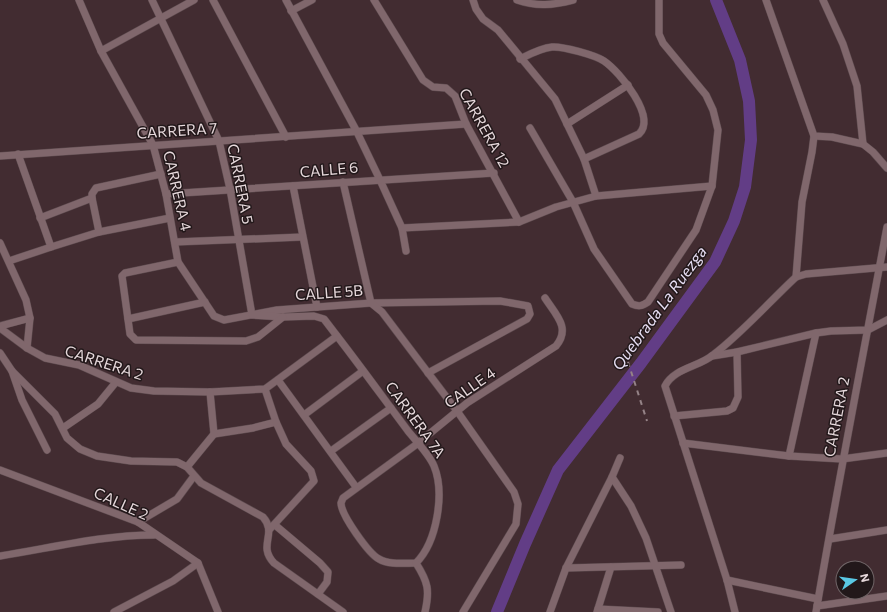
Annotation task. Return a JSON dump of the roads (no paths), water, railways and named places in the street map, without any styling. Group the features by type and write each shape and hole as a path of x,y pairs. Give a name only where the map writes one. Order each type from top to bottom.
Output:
{"street":[{"name":"CARRERA 4","path":"79,0 102,51 153,145 166,194 178,262 205,302"},
{"name":"CARRERA 5","path":"152,0 219,141 230,189 237,239 252,315"},
{"path":"102,51 194,0"},
{"path":"212,0 286,137"},
{"path":"286,0 356,130 380,180 402,228 406,251"},
{"path":"291,11 312,0"},
{"name":"CARRERA 12","path":"374,0 423,80 433,87 446,88 455,96 466,124 494,173 519,222"},
{"path":"473,0 476,9 483,19 498,30 520,59 555,99 584,159 596,196"},
{"path":"519,0 539,5 551,5 573,0"},
{"path":"530,128 573,202 594,249 632,304 643,306 648,302 696,230 712,186 718,130 713,110 706,94 659,34 659,0"},
{"path":"766,0 814,136 802,202 796,277"},
{"path":"823,0 843,44 857,86 863,144"},
{"path":"520,59 544,48 553,46 583,53 604,61 628,85 643,112 645,122 644,129 639,134 584,159"},
{"path":"567,124 628,85"},
{"name":"CARRERA 7","path":"0,156 286,137 356,130 466,124"},
{"path":"814,136 832,137 863,144 873,152 887,168"},
{"path":"18,154 51,247"},
{"name":"CALLE 6","path":"166,194 494,173"},
{"path":"99,232 92,198 92,194 96,188 161,174"},
{"path":"343,182 371,303 382,312 457,411 514,492 518,504 516,524 463,612"},
{"path":"293,186 317,307"},
{"path":"402,228 519,222 573,202 596,196 712,186"},
{"path":"40,218 92,198"},
{"path":"9,261 99,232 170,218"},
{"name":"CARRERA 2","path":"817,606 830,539 842,459 868,330 883,267 887,227"},
{"path":"175,242 302,237"},
{"path":"0,242 26,300 30,318 27,348"},
{"path":"178,262 125,273 122,276 130,334 132,338 141,341 238,341 255,339 283,317"},
{"path":"735,612 727,580 665,386 668,380 674,375 712,356 796,277 806,274 883,267"},
{"name":"CALLE 4","path":"356,487 417,444 457,411 556,346 562,338 563,331 560,322 544,298"},
{"name":"CALLE 5B","path":"205,302 214,316 220,319 277,310 371,303 500,301 528,306 530,314 527,319 428,373"},
{"path":"128,319 205,302"},
{"name":"CARRERA 7A","path":"252,315 319,317 324,319 433,465 439,490 438,509 428,546 416,563"},
{"path":"0,327 30,318"},
{"path":"712,356 737,352 816,333 868,330 887,320"},
{"name":"CARRERA 2","path":"0,327 27,348 46,358 79,365 131,388 154,391 210,392 265,389"},
{"path":"789,456 816,333"},
{"path":"337,336 265,389 276,422 286,444 311,471 314,481 272,528 266,550 268,556 343,612"},
{"path":"674,416 727,411 733,408 738,398 737,352"},
{"path":"0,353 12,371 55,414 67,438 72,444 97,456 131,461 177,462 187,467 201,483 262,517 272,528 320,563 328,572 327,582 318,594"},
{"path":"12,371 22,400 47,450"},
{"path":"304,415 363,371"},
{"path":"278,380 356,487 344,498 341,503 343,510 357,534 371,553 379,560 390,563 416,563 428,585 428,599 425,612"},
{"path":"63,428 98,404 116,382"},
{"path":"210,392 214,434"},
{"path":"331,451 391,408"},
{"path":"187,467 214,434 253,428 276,422"},
{"path":"683,443 789,456 842,459 887,453"},
{"path":"550,612 566,568 620,458"},
{"name":"CALLE 2","path":"0,470 138,522 154,535 198,563"},
{"path":"138,522 177,499 194,476"},
{"path":"612,477 631,506 656,565 671,612"},
{"path":"830,539 887,530"},
{"path":"0,556 103,538 154,535"},
{"path":"114,612 173,581 198,563 218,612"},
{"path":"566,568 681,565"},
{"path":"611,567 598,611 658,612"},
{"path":"727,580 817,606 887,596"}],"waterway":[{"name":"Quebrada La Ruezga","path":"497,612 558,470 641,363 715,262 734,221 745,187 751,140 749,101 740,60 716,0"}],"railway":[{"path":"628,362 647,421"}]}
